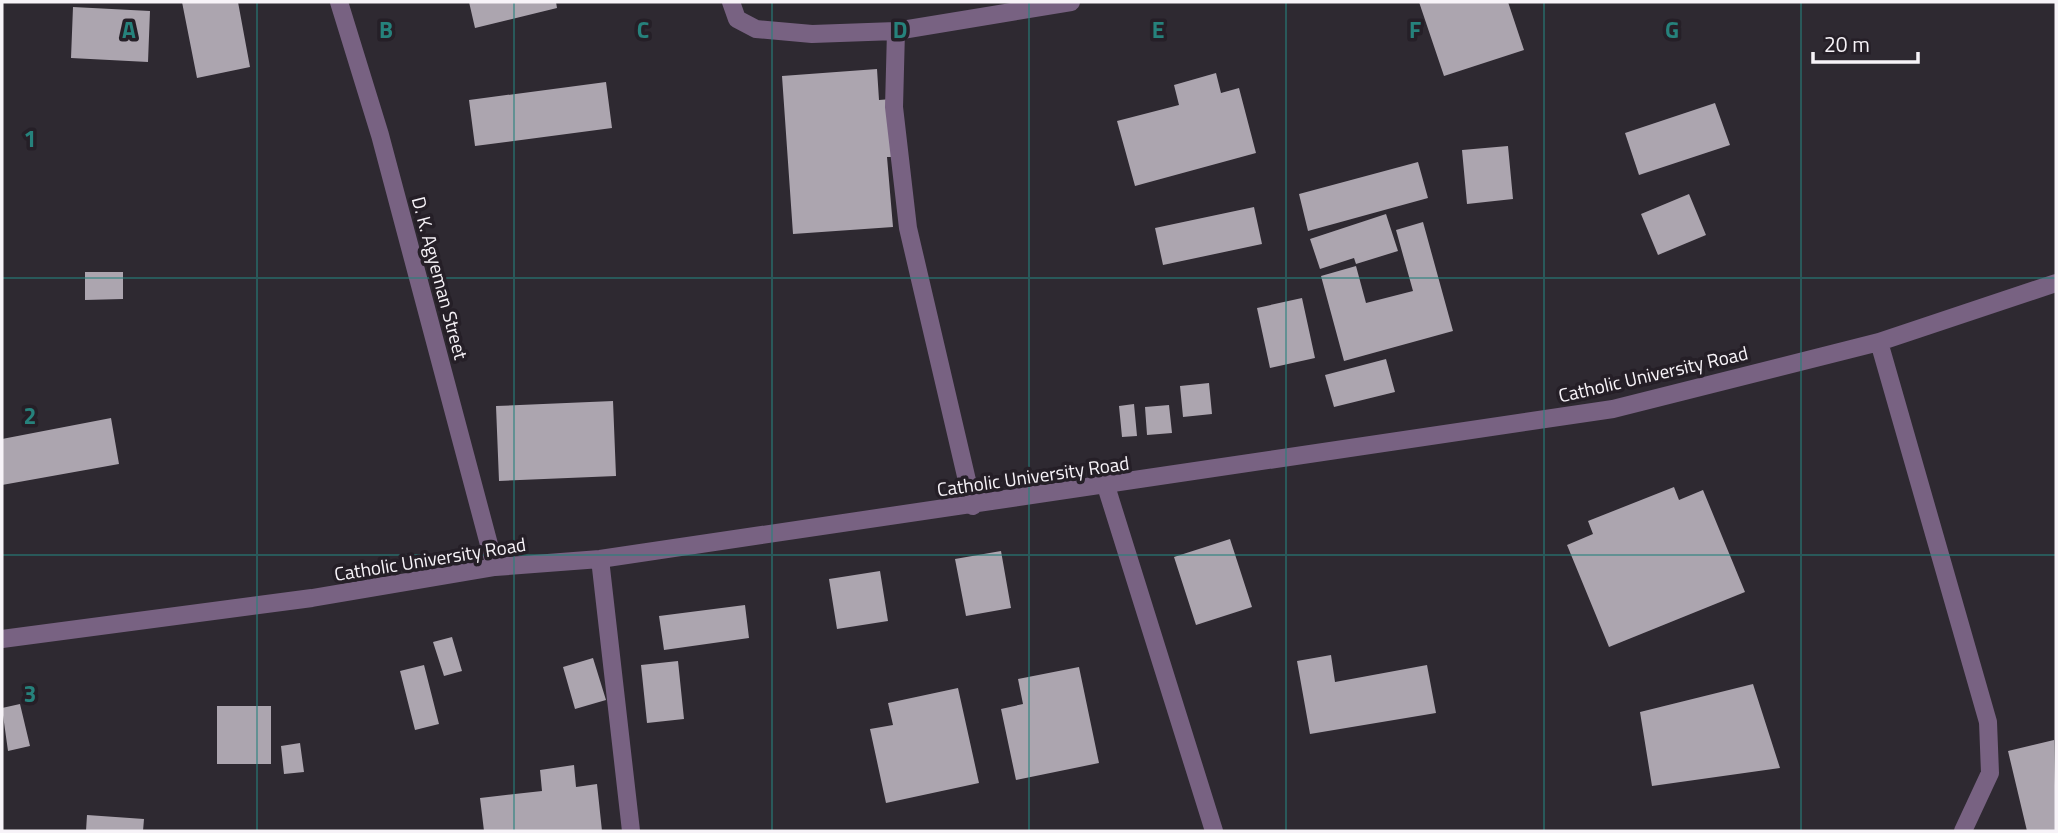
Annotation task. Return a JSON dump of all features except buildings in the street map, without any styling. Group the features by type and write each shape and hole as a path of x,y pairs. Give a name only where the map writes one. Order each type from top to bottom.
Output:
{"street":[{"name":"D. K. Agyeman Street","path":"339,2 380,135 495,567"},
{"path":"731,2 737,19 756,29 813,34 896,31 1071,2"},
{"path":"896,31 894,107 908,228 973,506"},
{"name":"Catholic University Road","path":"2,639 312,598 495,567 600,559 973,506 1614,408 1879,342 2056,283"},
{"path":"1879,342 1988,722 1990,773 1963,831"},
{"path":"1106,486 1214,831"},
{"path":"600,559 631,831"}]}
